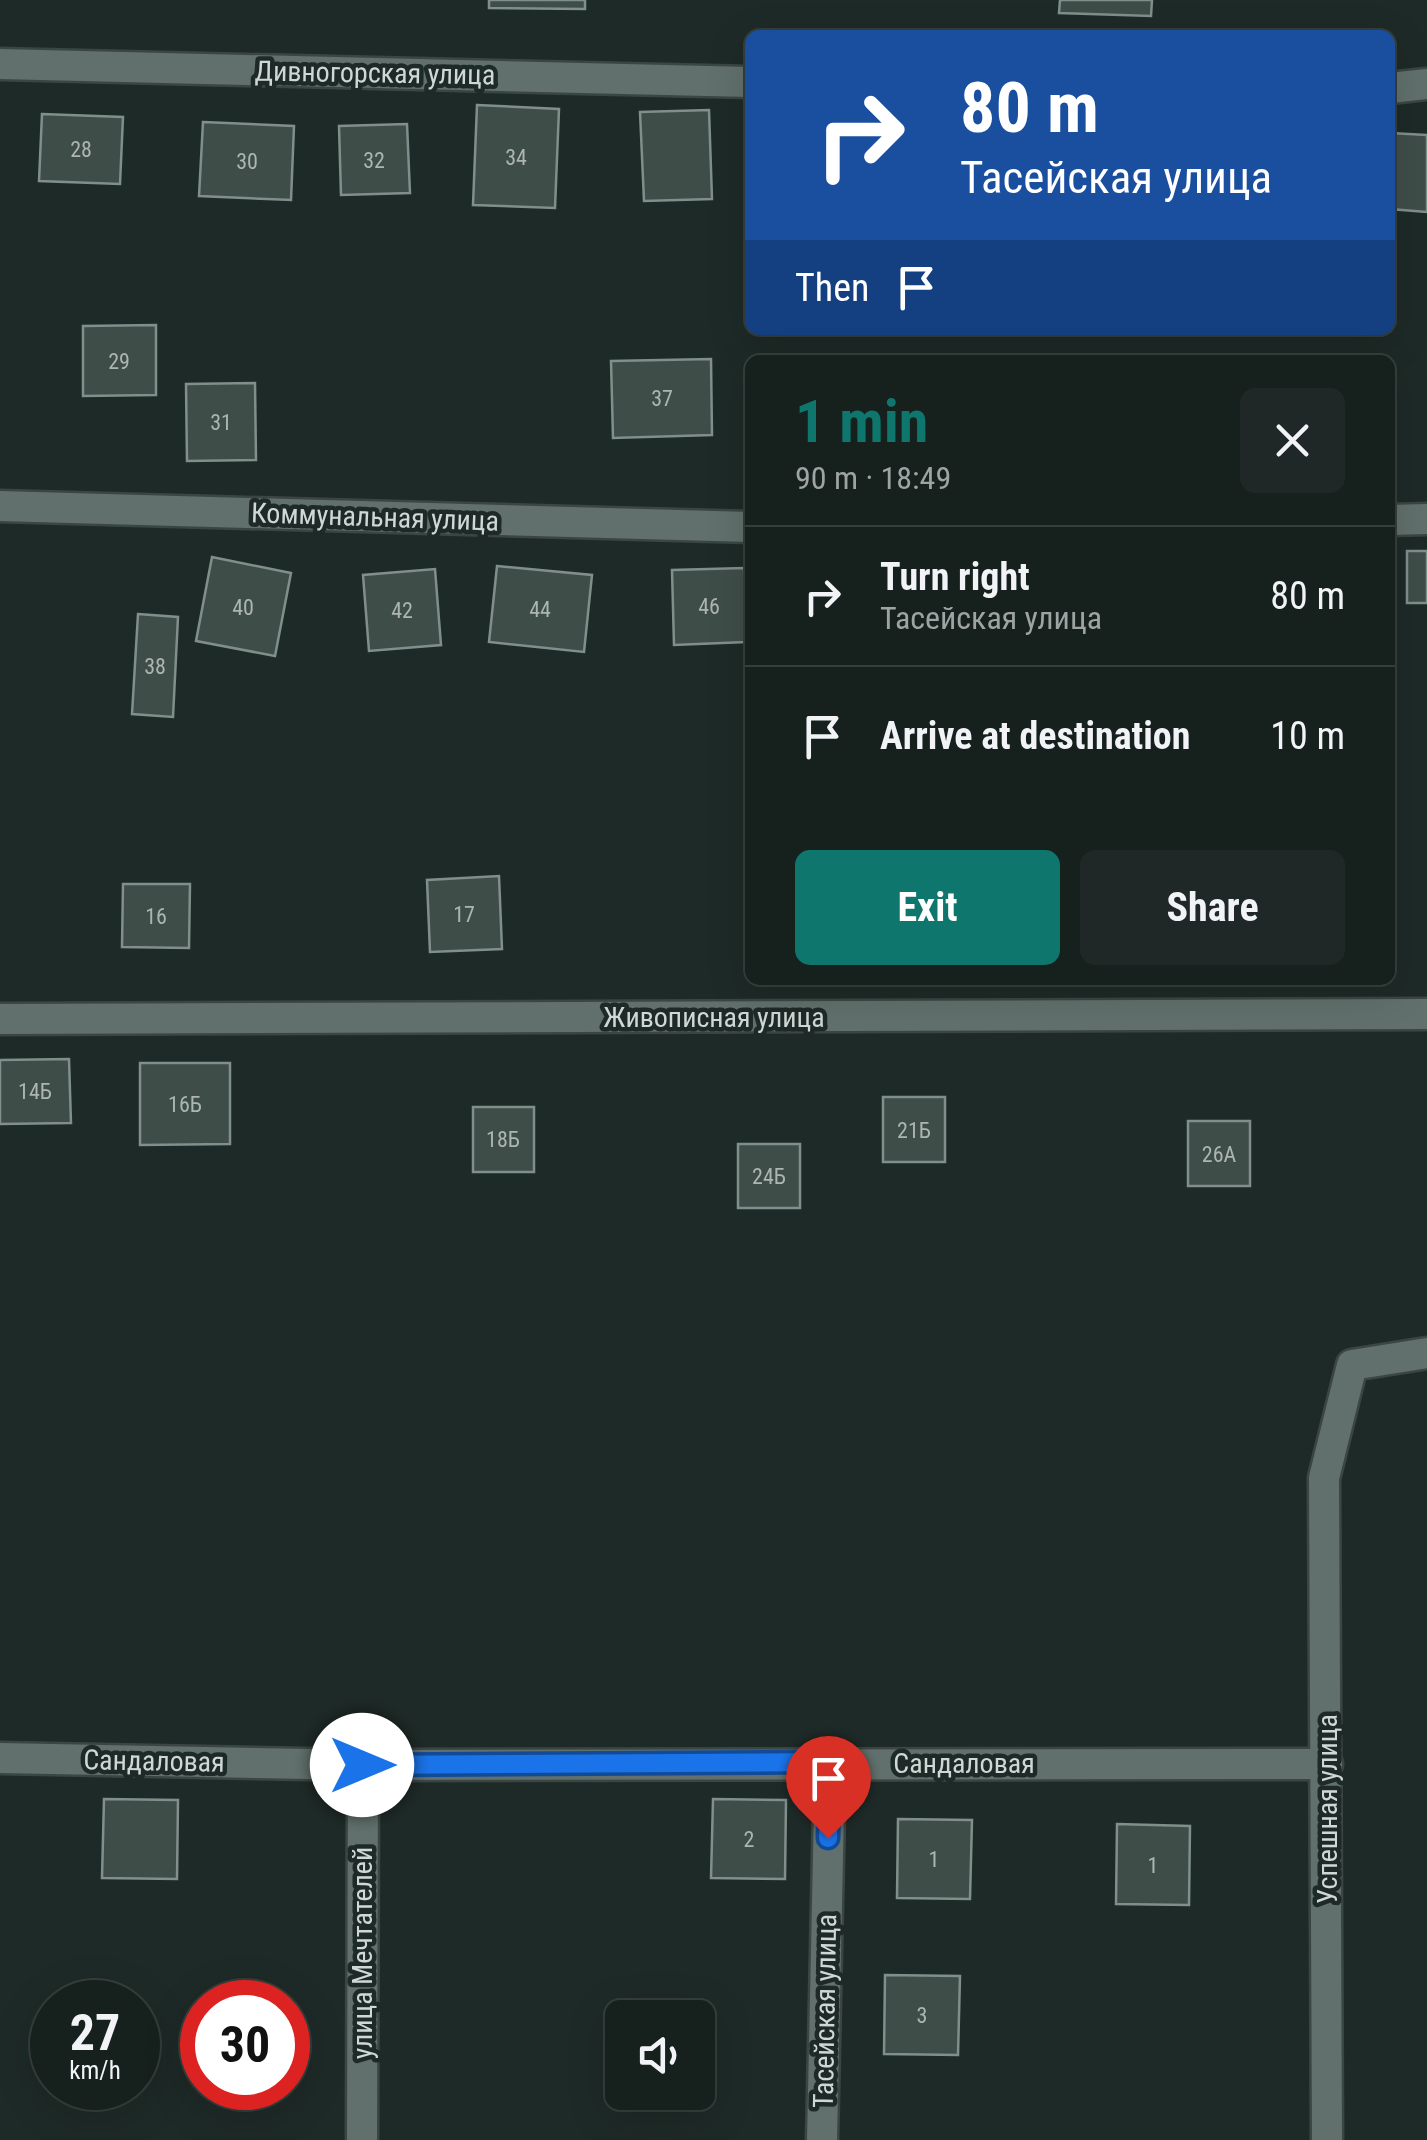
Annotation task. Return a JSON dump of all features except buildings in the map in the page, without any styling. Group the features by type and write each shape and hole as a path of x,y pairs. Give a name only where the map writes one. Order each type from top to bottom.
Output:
{"street":[{"name":"Дивногорская улица","path":"0,64 745,82"},
{"path":"1395,87 1427,84"},
{"name":"Коммунальная улица","path":"0,506 745,528"},
{"path":"1395,520 1427,520"},
{"name":"Живописная улица","path":"0,1020 1427,1014"},
{"name":"Успешная улица","path":"1327,2140 1324,1478 1352,1365 1427,1353"},
{"name":"Сандаловая","path":"0,1758 362,1765 1327,1764"},
{"name":"Тасейская улица","path":"822,2140 830,1762"},
{"name":"улица Мечтателей","path":"362,1765 362,2140"}],"route":[{"path":"362,1765 830,1762 828,1838"}]}
